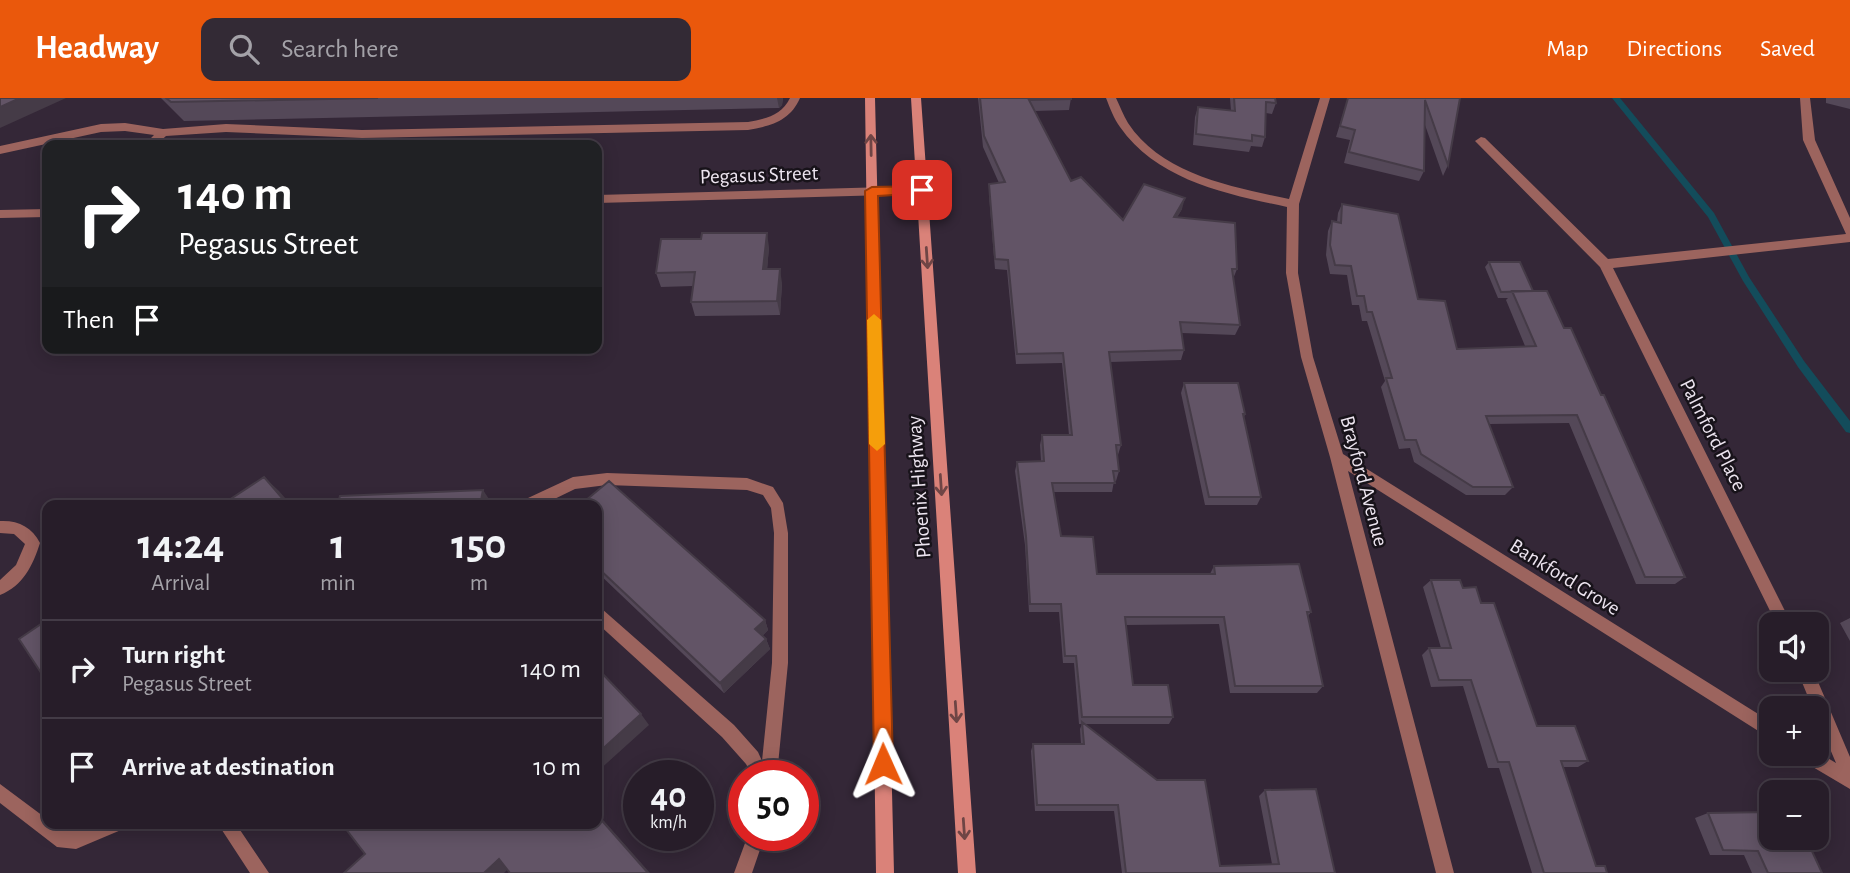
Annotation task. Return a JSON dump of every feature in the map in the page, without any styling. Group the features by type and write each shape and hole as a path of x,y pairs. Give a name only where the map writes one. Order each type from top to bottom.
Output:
{"main road":[{"name":"Phoenix Highway","path":"870,98 885,873"},
{"name":"Phoenix Highway","path":"916,98 967,873"}],"street":[{"path":"46,140 101,128 125,127 163,133 226,128 362,134 748,126 778,119 795,98"},
{"path":"1111,98 1115,110 1131,135 1162,162 1194,179 1222,189 1293,204"},
{"name":"Brayford Avenue","path":"1325,98 1293,204 1292,273 1298,314 1445,873"},
{"path":"1805,98 1809,140 1850,231"},
{"path":"155,140 163,133"},
{"path":"0,150 42,141"},
{"name":"Palmford Place","path":"1481,141 1605,264 1779,612"},
{"name":"Pegasus Street","path":"602,198 922,190"},
{"path":"0,214 42,213"},
{"path":"1605,264 1850,238"},
{"name":"Bankford Grove","path":"1337,457 1759,723"},
{"path":"537,500 573,483 607,479 747,484 768,491 778,507 781,533 780,663 770,760"},
{"path":"0,527 10,526 26,533 33,543 17,577 0,588"},
{"path":"602,618 728,731 753,760"},
{"path":"1810,682 1850,779"},
{"path":"1828,766 1850,779"},
{"path":"0,792 42,826"},
{"path":"46,829 57,838 76,840 103,829"},
{"path":"229,829 260,873"},
{"path":"743,873 751,851"}],"building":[{"path":"0,98 20,98 0,107"},
{"path":"166,98 378,98 171,102"},
{"path":"980,98 1071,98 1029,100 1071,181 1081,177 1123,220 1144,184 1185,198 1174,217 1235,223 1237,269 1232,269 1240,325 1180,322 1184,350 1109,352 1121,445 1116,445 1119,471 1113,471 1115,483 1052,483 1061,536 1093,537 1097,574 1215,574 1214,566 1299,564 1311,612 1307,612 1323,686 1235,686 1224,617 1125,617 1133,685 1168,685 1173,717 1082,717 1076,656 1065,656 1061,604 1030,604 1026,536 1017,462 1044,461 1042,435 1072,435 1063,353 1017,354 1008,260 995,259 989,184 1005,182 984,136"},
{"path":"1234,98 1275,98 1276,103 1266,102 1265,137 1252,135 1252,141 1196,134 1198,107 1235,111"},
{"path":"1348,98 1460,98 1448,165 1425,100 1424,171 1349,152 1355,130 1340,126"},
{"path":"1342,204 1398,214 1418,299 1445,301 1457,349 1536,346 1512,291 1547,291 1564,328 1571,328 1601,395 1604,395 1685,577 1645,577 1577,415 1486,416 1513,487 1473,487 1421,454 1416,440 1405,440 1386,378 1392,378 1372,312 1367,312 1364,296 1357,296 1351,266 1335,265 1330,245 1332,221 1341,223"},
{"path":"702,233 767,233 763,269 780,269 777,301 691,302 695,272 656,273 661,239 701,239"},
{"path":"1489,262 1520,262 1533,291 1501,292"},
{"path":"1184,383 1238,383 1261,497 1209,497"},
{"path":"264,477 284,500 229,500"},
{"path":"609,481 765,620 755,629 766,639 720,683 602,572 602,500 586,500"},
{"path":"483,490 481,500 339,500 340,496"},
{"path":"1431,580 1460,580 1463,588 1476,587 1481,603 1494,603 1537,726 1575,726 1588,761 1561,761 1596,866 1605,866 1607,873 1544,873 1509,762 1498,762 1471,680 1439,680 1429,648 1451,648"},
{"path":"42,623 42,674 19,639"},
{"path":"602,673 641,714 602,749"},
{"path":"1082,722 1157,780 1205,780 1220,866 1279,864 1265,790 1316,789 1335,873 1126,873 1118,805 1037,805 1033,744 1084,744"},
{"path":"1759,812 1759,850 1811,850 1822,873 1768,873 1758,851 1723,850 1708,813"},
{"path":"602,821 623,845 623,851 629,851 648,873 510,873 499,859 484,873 344,873 365,854 346,829 602,829"}],"waterway":[{"path":"1616,98 1711,215 1746,279 1801,364 1850,429"}],"slow traffic":[{"path":"874,320 877,444"}],"route":[{"path":"883,764 872,191 922,190"}]}
